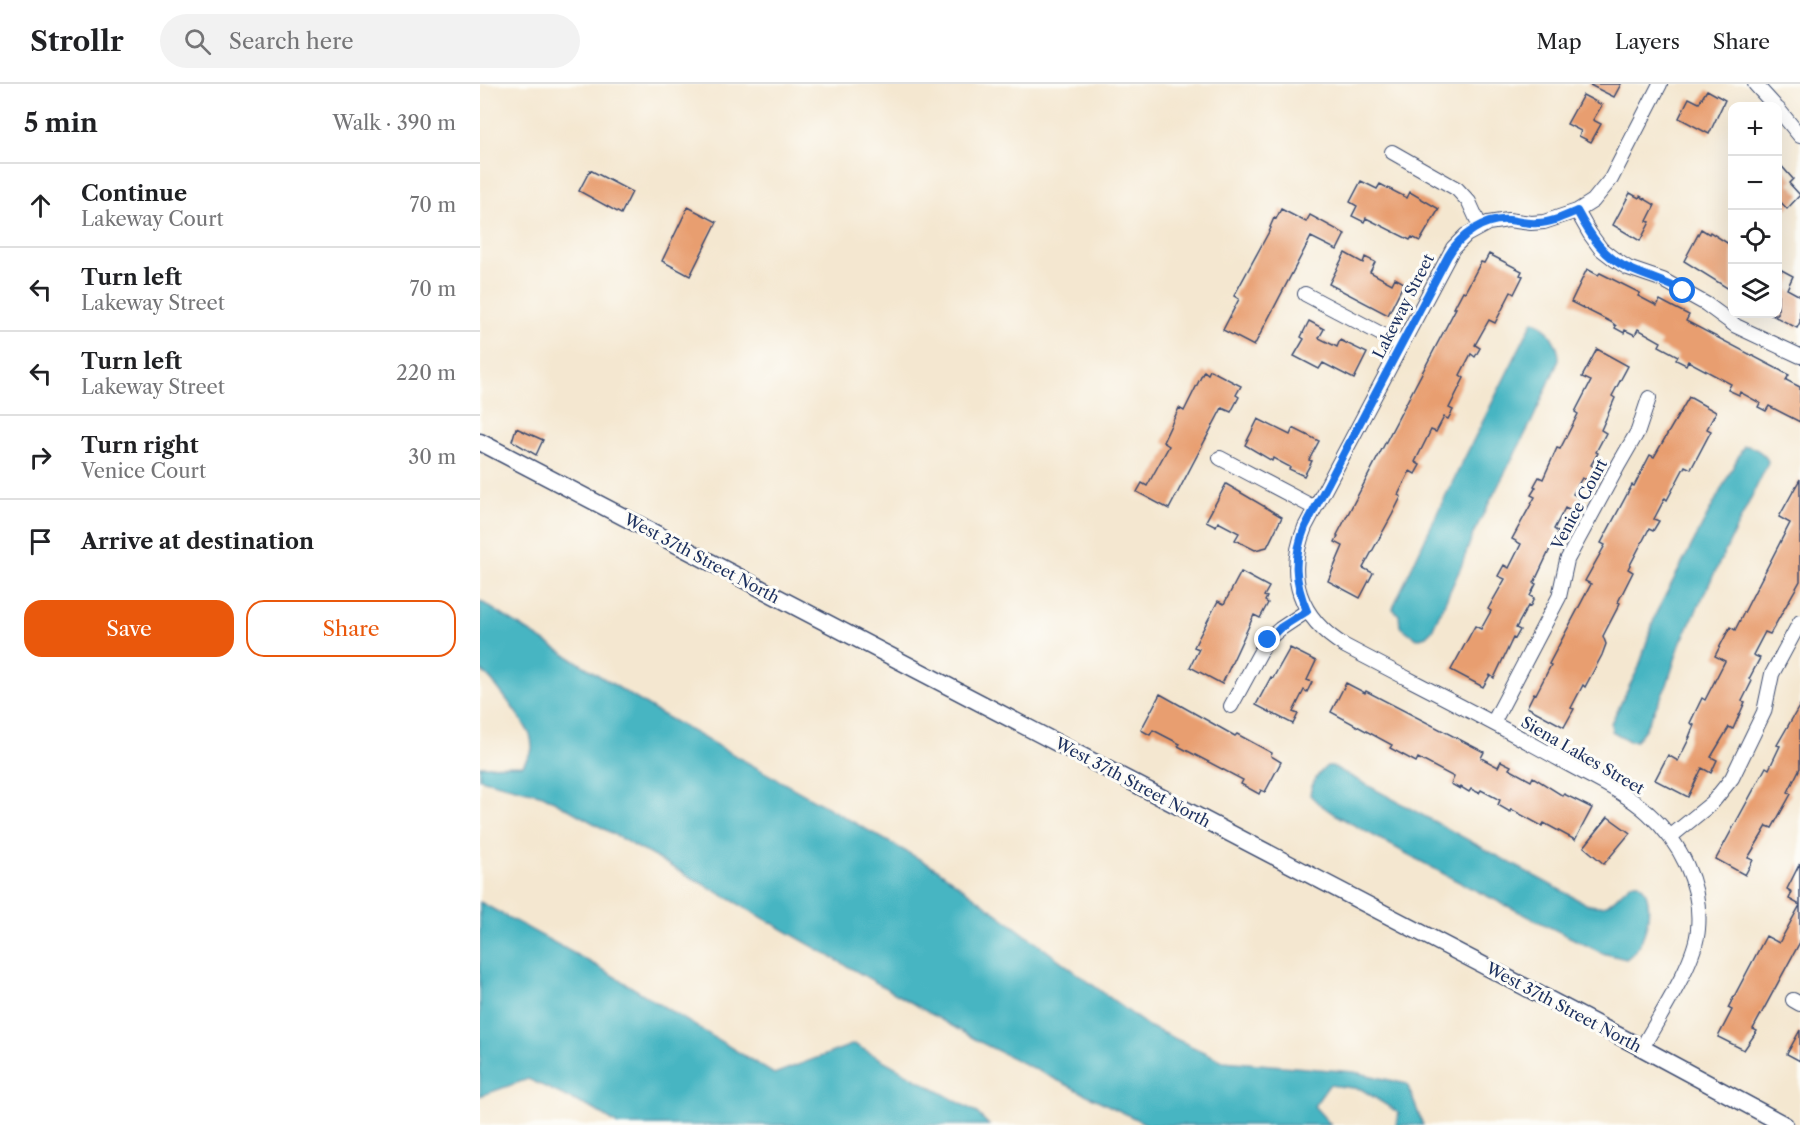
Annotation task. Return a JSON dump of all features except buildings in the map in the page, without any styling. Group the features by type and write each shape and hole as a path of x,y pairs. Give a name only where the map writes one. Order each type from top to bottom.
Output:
{"street":[{"name":"Lakeway Street","path":"1307,611 1298,589 1295,566 1300,541 1315,508 1453,248 1466,235 1480,226 1498,220 1539,223 1577,211 1600,194 1611,179 1660,84"},
{"path":"1755,84 1771,102"},
{"path":"1782,115 1800,136"},
{"path":"1392,152 1457,189 1469,202 1480,226"},
{"path":"1577,211 1601,249 1614,259 1628,268 1662,280 1706,304 1736,326 1800,356"},
{"path":"1305,294 1402,345"},
{"name":"Venice Court","path":"1492,723 1559,597 1567,560 1638,431 1649,398"},
{"name":"West 37th Street North","path":"480,442 1642,1048 1785,1125"},
{"path":"1220,458 1315,508"},
{"path":"1231,706 1268,640 1280,628 1307,611"},
{"name":"Siena Lakes Street","path":"1307,611 1323,630 1345,646 1618,792 1647,812 1670,837 1688,865 1696,889 1699,910 1698,932 1689,962 1642,1048"},
{"path":"1670,837 1712,803 1732,778 1764,712 1772,674 1800,622"}],"water":[{"path":"1533,321 1543,326 1551,336 1559,360 1532,421 1473,534 1461,567 1432,630 1426,636 1417,639 1400,626 1399,615 1393,609 1395,603"},
{"path":"1744,446 1761,452 1768,461 1767,465 1680,644 1667,685 1645,729 1636,741 1629,741 1612,731 1611,723 1639,667 1656,613"},
{"path":"480,601 659,713 937,869 1148,1026 1223,1061 1354,1072 1407,1084 1423,1125 1396,1125 1399,1113 1361,1089 1329,1085 1314,1106 1331,1125 1148,1125 980,1042 543,795 480,779 480,766 523,765 532,750 532,741 521,720 500,690 480,670"},
{"path":"1327,766 1332,766 1586,904 1602,906 1612,901 1632,883 1639,883 1645,891 1649,911 1644,934 1639,944 1626,959 1602,953 1457,881 1334,814 1310,795 1316,779"},
{"path":"480,902 597,966 774,1074 854,1044 976,1112 989,1125 618,1125 595,1110 528,1079 480,1096"}],"route":[{"path":"1268,640 1280,628 1307,611 1298,589 1295,566 1305,527 1458,241 1480,226 1498,220 1539,223 1577,211 1601,249 1614,259 1628,268 1662,280 1683,291"}]}
